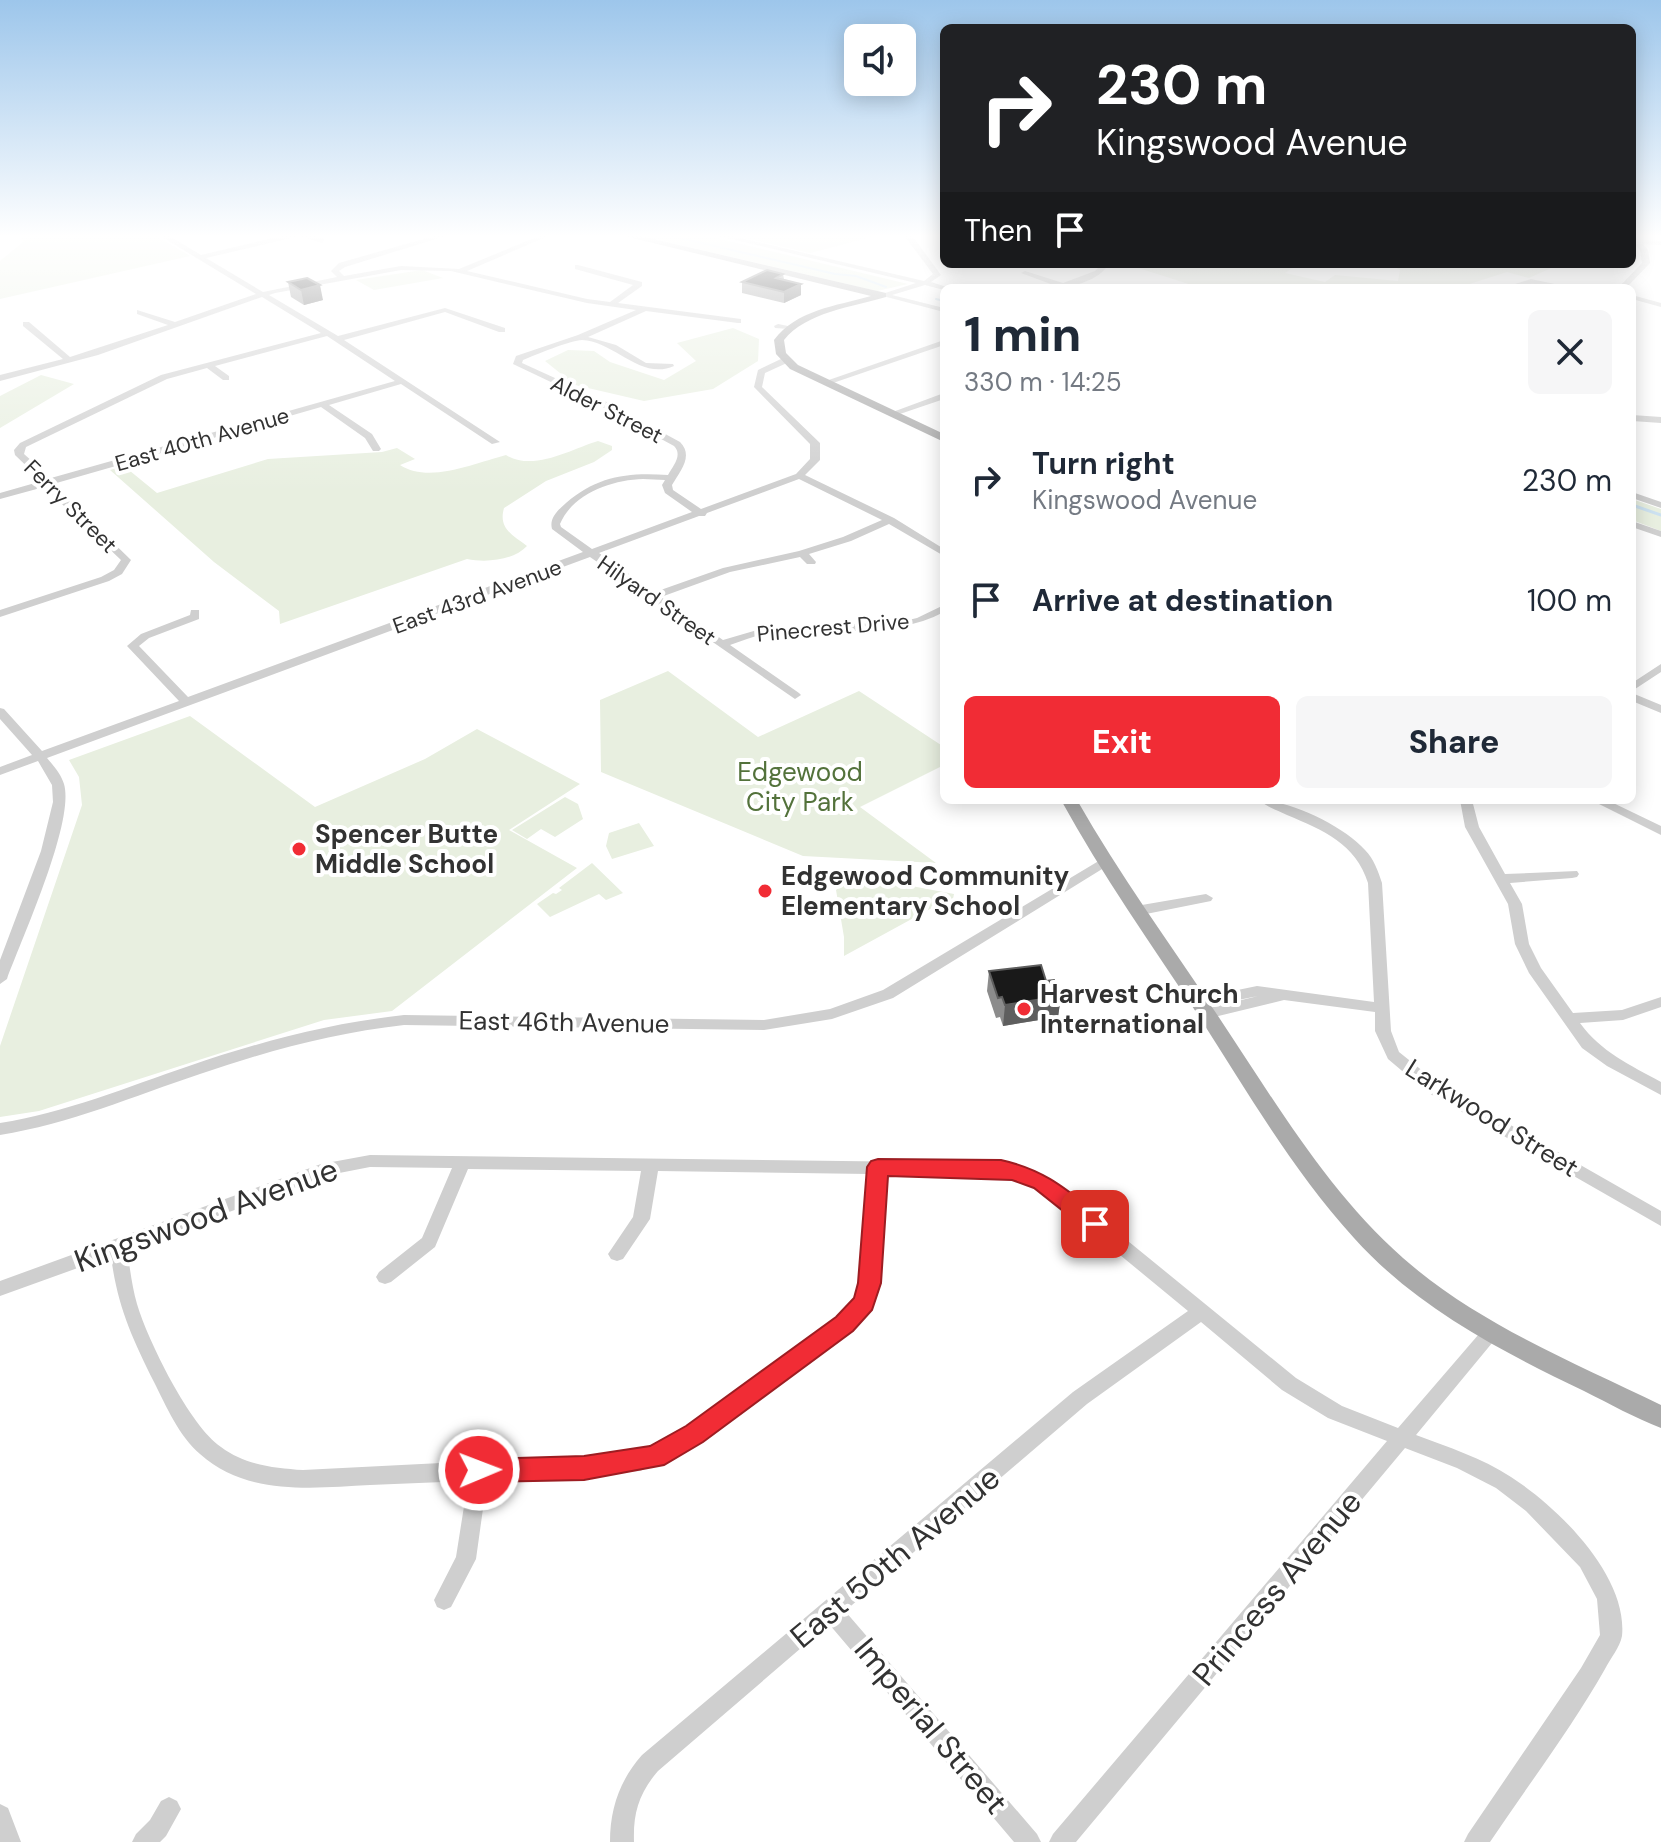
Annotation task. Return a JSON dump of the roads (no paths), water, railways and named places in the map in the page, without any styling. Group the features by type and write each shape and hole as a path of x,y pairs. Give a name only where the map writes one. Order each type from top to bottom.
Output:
{"main road":[{"path":"800,320 784,326 778,347 786,360 940,436"},
{"path":"1071,804 1102,863 1303,1161 1349,1219 1399,1268 1432,1294 1491,1332 1661,1417"}],"street":[{"path":"161,320 175,325"},
{"path":"0,378 69,360 189,320"},
{"path":"304,320 495,442"},
{"path":"337,339 407,320"},
{"path":"476,320 502,330"},
{"path":"581,337 619,320"},
{"path":"731,320 738,321"},
{"path":"26,324 69,360"},
{"path":"208,365 327,334"},
{"path":"581,337 613,347 644,365 670,366"},
{"name":"Alder Street","path":"581,337 519,358 519,366 598,401 682,449 683,457 667,485 670,494 702,514"},
{"path":"827,382 940,343"},
{"path":"786,360 761,372 758,387 815,443 815,460 799,476 890,520 940,551"},
{"path":"208,365 226,378"},
{"name":"Ferry Street","path":"0,614 105,579 118,572 126,560 49,488 19,450 156,381 208,365"},
{"name":"East 40th Avenue","path":"0,496 403,381"},
{"path":"894,413 940,397"},
{"path":"323,405 369,436 376,449"},
{"path":"1636,418 1661,420"},
{"name":"Hilyard Street","path":"670,478 629,476 605,480 590,487 558,514 557,529 795,695"},
{"name":"East 43rd Avenue","path":"0,771 799,476"},
{"path":"1636,496 1658,502"},
{"path":"654,596 727,570 847,539 890,520"},
{"path":"1636,525 1661,534"},
{"path":"802,553 811,562"},
{"name":"Pinecrest Drive","path":"721,644 764,631 900,625 921,620 940,610"},
{"path":"187,703 133,646 145,636 193,618 195,612"},
{"path":"1636,685 1661,667"},
{"path":"1636,699 1661,709"},
{"path":"0,712 57,782 60,802 55,828 0,979"},
{"name":"Larkwood Street","path":"1273,804 1341,838 1360,852 1371,867 1375,883 1382,1008 1387,1043 1393,1055 1416,1076 1661,1219"},
{"path":"1467,804 1472,827 1518,912 1527,957 1593,1050 1661,1089"},
{"path":"1605,804 1661,831"},
{"name":"East 46th Avenue","path":"0,1129 54,1118 288,1039 365,1023 404,1020 764,1025 832,1014 884,995 1102,863"},
{"path":"1502,879 1572,874"},
{"path":"1136,911 1206,898"},
{"path":"1202,1009 1258,1003 1284,994 1382,1008"},
{"path":"1570,1019 1623,1015 1661,1002"},
{"name":"Kingswood Avenue","path":"0,1289 341,1165 383,1160 1001,1169 1030,1176 1052,1189 1289,1384 1335,1412 1464,1462 1503,1482 1533,1504 1587,1560 1607,1597 1611,1637 1589,1676 1476,1842"},
{"path":"385,1277 429,1242 463,1162"},
{"path":"617,1254 641,1219 651,1163"},
{"path":"118,1246 130,1310 187,1424 218,1456 252,1472 286,1478 584,1468 655,1457 694,1434 844,1324 864,1303 870,1283 878,1167"},
{"name":"East 50th Avenue","path":"621,1835 629,1790 650,1763 1080,1398 1202,1311"},
{"name":"Princess Avenue","path":"1061,1842 1491,1332"},
{"path":"444,1600 466,1559 479,1470"},
{"name":"Imperial Street","path":"832,1611 1029,1842"},
{"path":"144,1842 158,1828 169,1809"},
{"path":"0,1816 9,1842"}],"waterway":[{"path":"1636,506 1661,515"}],"place":[{"name":"Spencer Butte Middle School","path":"299,849"},
{"name":"Edgewood Community Elementary School","path":"765,891"},
{"name":"Harvest Church International","path":"1024,1009"}],"park label":[{"name":"Edgewood City Park","path":"800,787"}]}
